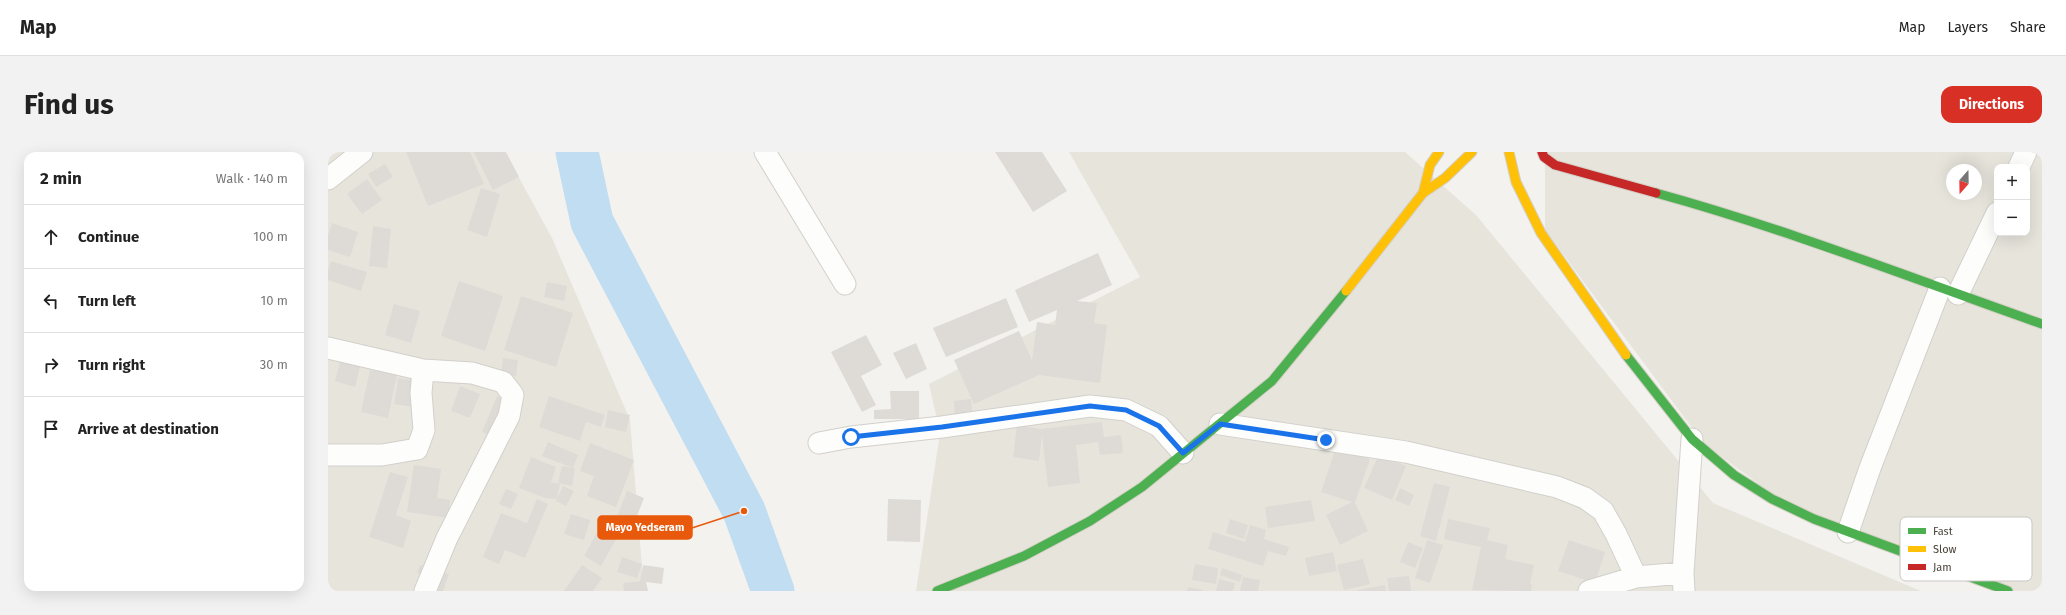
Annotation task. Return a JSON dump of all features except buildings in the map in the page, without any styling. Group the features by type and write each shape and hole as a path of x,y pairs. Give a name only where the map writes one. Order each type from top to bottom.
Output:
{"street":[{"path":"328,179 362,152"},
{"path":"766,152 845,284"},
{"path":"1423,193 1430,165 1439,152"},
{"path":"937,591 1024,556 1090,521 1142,487 1220,424 1272,381 1307,340 1423,193 1445,178 1472,152"},
{"path":"1509,152 1516,182 1541,233 1617,344 1692,439 1734,475 1772,499 1814,519 1900,551"},
{"path":"1542,152 1544,157 1555,165 1698,205 1834,250 2042,324"},
{"path":"2020,164 2026,152"},
{"path":"1848,532 1870,468 1949,291 1994,218"},
{"path":"328,348 423,370 472,373 503,382 514,396 509,416 447,538 425,591"},
{"path":"328,455 382,455 417,449 424,430 421,393 423,370"},
{"path":"818,443 851,437 942,427 1090,406 1126,410 1159,426 1183,453"},
{"path":"1220,424 1406,452 1557,487 1585,498 1602,511 1616,534 1636,577"},
{"path":"1590,591 1636,577 1684,582 1692,439"},
{"path":"1981,581 2008,591"}],"shaded area":[{"path":"328,152 505,152 552,238 630,420 644,591 328,591"},
{"path":"1069,152 1405,152 1476,215 1713,503 1921,591 916,591 940,433 929,384 1140,277"},
{"path":"1545,152 2042,152 2042,591 2005,591 1979,581 2032,581 2032,517 1900,517 1900,551 1799,513 1704,444 1545,230"}],"waterway":[{"path":"577,152 592,222 744,511 773,591"}],"traffic: fast":[{"path":"1656,193 1802,238 2042,324"},
{"path":"937,591 1024,556 1090,521 1142,487 1272,381 1346,291"},
{"path":"1626,355 1692,439 1734,475 1772,499 1814,519 1900,551"},
{"path":"1981,581 2008,591"}],"traffic: slow":[{"path":"1423,193 1430,165 1439,152"},
{"path":"1346,291 1423,193 1445,178 1472,152"},
{"path":"1509,152 1516,182 1541,233 1626,355"}],"traffic: jam":[{"path":"1542,152 1544,157 1555,165 1656,193"}],"place":[{"name":"Mayo Yedseram","path":"744,511"}],"route":[{"path":"851,437 942,427 1090,406 1126,410 1159,426 1183,453 1220,424 1326,440"}]}
